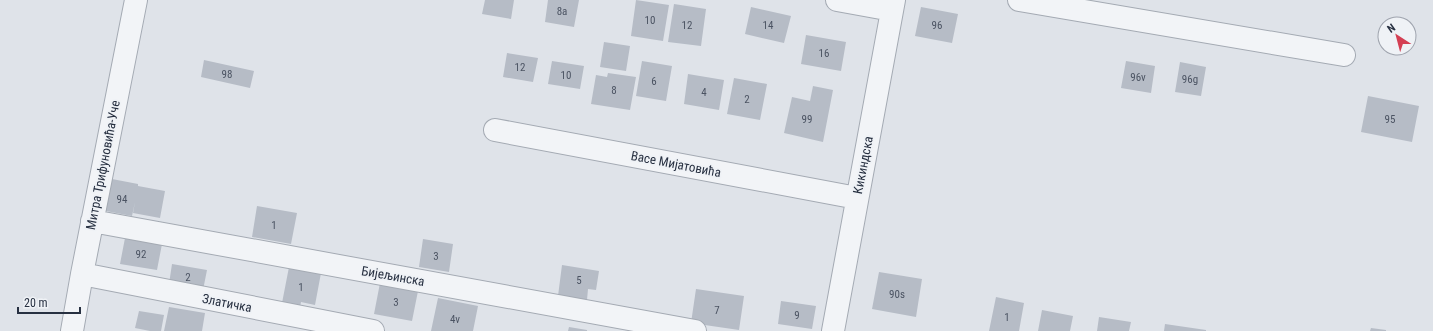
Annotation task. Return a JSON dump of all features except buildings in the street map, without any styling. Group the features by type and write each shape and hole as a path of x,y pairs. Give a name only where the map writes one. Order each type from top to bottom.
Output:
{"street":[{"name":"Митра Трифуновића-Уче","path":"72,331 92,221 136,0"},
{"path":"838,0 893,5"},
{"path":"1019,0 1344,55"},
{"name":"Кикиндска","path":"833,331 893,5"},
{"name":"Васе Мијатовића","path":"495,130 857,198"},
{"name":"Бијељинска","path":"92,221 695,331"},
{"name":"Златичка","path":"82,274 373,331"}]}
